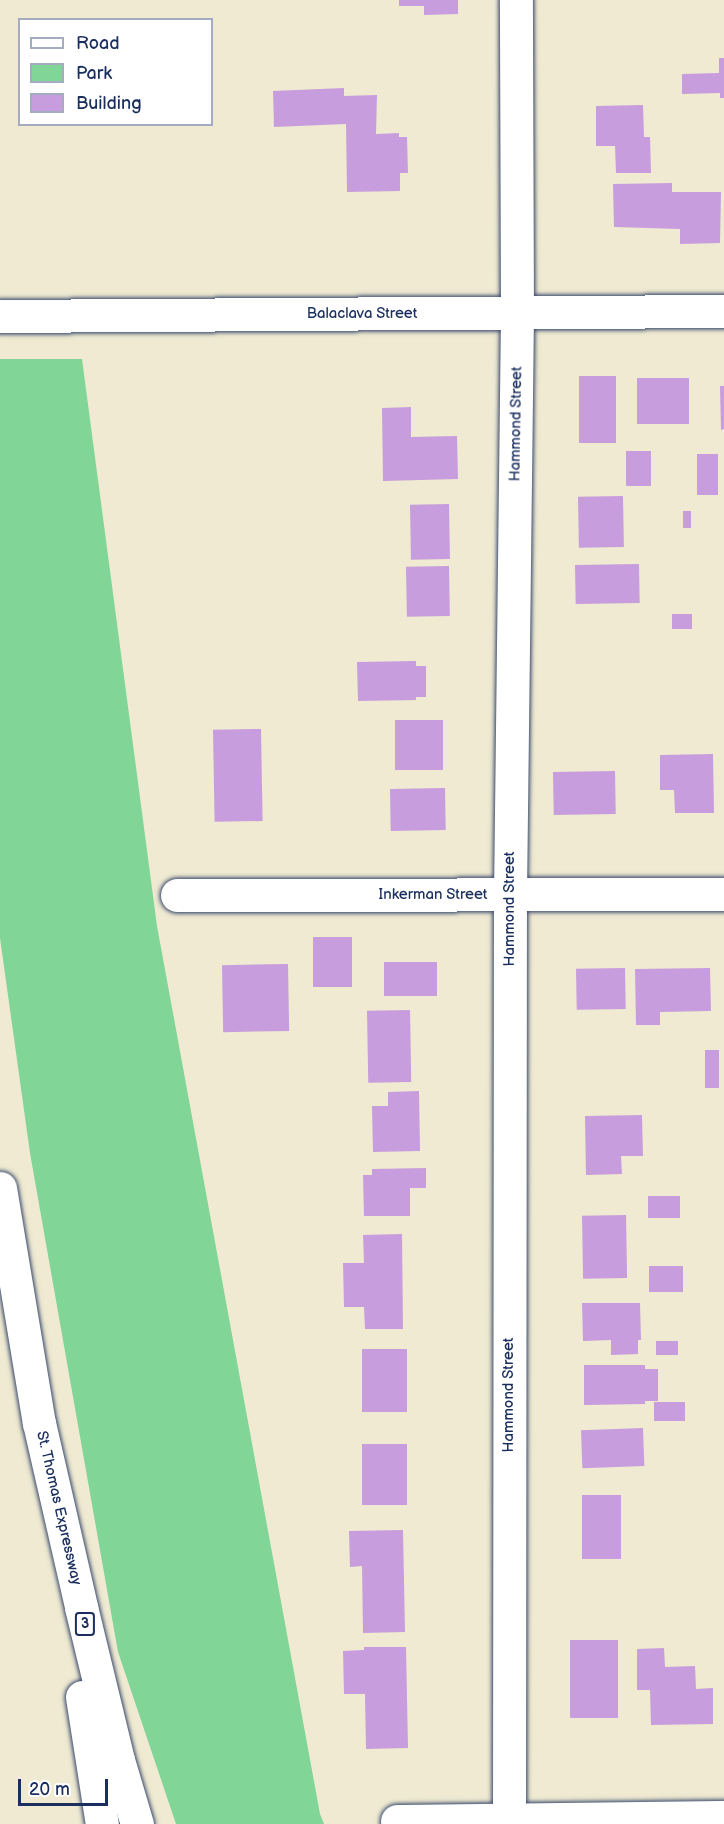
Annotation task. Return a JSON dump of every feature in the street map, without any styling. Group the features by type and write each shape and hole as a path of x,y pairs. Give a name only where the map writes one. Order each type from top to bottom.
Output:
{"main road":[{"name":"Hammond Street","path":"509,1819 510,895 517,313 516,0"},
{"name":"Balaclava Street","path":"0,316 724,311"},
{"name":"Inkerman Street","path":"177,895 724,894"},
{"name":"St. Thomas Expressway","path":"0,1188 39,1423 107,1717 137,1824"},
{"path":"39,1423 102,1824"},
{"path":"397,1821 724,1817"}],"green space":[{"path":"0,359 82,359 157,926 320,1814 324,1824 176,1824 118,1652 30,1153 0,938"}],"building":[{"path":"399,0 458,0 458,14 424,15 424,6 399,6"},
{"path":"719,58 724,58 724,98 720,98 720,93 682,94 682,74 719,73"},
{"path":"344,88 344,96 377,95 376,134 399,133 399,137 407,137 408,173 400,173 400,191 347,192 346,124 274,127 273,91"},
{"path":"643,105 644,137 650,137 651,173 616,173 615,146 596,146 596,106"},
{"path":"672,183 672,192 721,192 720,243 680,244 680,229 614,227 613,184"},
{"path":"579,376 616,376 616,443 579,443"},
{"path":"637,378 689,378 689,424 637,424"},
{"path":"720,386 724,386 724,429 721,430"},
{"path":"411,407 411,437 457,436 458,479 383,481 382,408"},
{"path":"626,451 651,451 651,486 626,486"},
{"path":"697,454 718,454 718,495 697,495"},
{"path":"623,496 624,547 579,548 578,497"},
{"path":"449,504 450,559 411,560 410,505"},
{"path":"683,511 691,511 691,528 683,528"},
{"path":"639,564 640,603 576,604 575,565"},
{"path":"449,566 450,616 407,617 406,567"},
{"path":"672,614 692,614 692,629 672,629"},
{"path":"416,661 416,666 426,666 426,697 416,697 416,700 358,701 357,662"},
{"path":"395,720 443,720 443,770 395,770"},
{"path":"261,729 263,821 215,822 213,730"},
{"path":"713,754 714,813 675,813 674,790 660,790 660,755"},
{"path":"615,771 616,814 554,815 553,772"},
{"path":"445,788 446,830 391,831 390,789"},
{"path":"313,937 352,937 352,987 313,987"},
{"path":"384,962 437,962 437,996 384,996"},
{"path":"288,964 289,1031 223,1032 222,965"},
{"path":"625,968 626,1009 577,1010 576,969"},
{"path":"710,968 711,1011 660,1012 660,1025 636,1025 635,969"},
{"path":"410,1010 411,1082 368,1083 367,1011"},
{"path":"705,1050 719,1050 719,1088 705,1088"},
{"path":"419,1091 420,1151 373,1152 372,1106 388,1106 388,1092"},
{"path":"642,1115 643,1156 621,1156 622,1174 586,1175 585,1116"},
{"path":"426,1168 426,1188 410,1188 410,1216 364,1216 363,1175 372,1175 372,1169"},
{"path":"648,1196 680,1196 680,1218 648,1218"},
{"path":"626,1215 627,1278 583,1279 582,1216"},
{"path":"402,1234 403,1329 365,1329 364,1307 344,1307 343,1263 364,1263 363,1235"},
{"path":"649,1266 683,1266 683,1292 649,1292"},
{"path":"582,1303 640,1303 641,1340 638,1340 638,1354 611,1355 611,1340 583,1341"},
{"path":"656,1341 678,1341 678,1355 656,1355"},
{"path":"362,1349 407,1349 407,1412 362,1412"},
{"path":"584,1365 645,1365 645,1369 658,1369 658,1401 645,1401 645,1404 584,1405"},
{"path":"654,1402 685,1402 685,1421 654,1421"},
{"path":"643,1428 644,1466 582,1468 581,1430"},
{"path":"362,1444 407,1444 407,1505 362,1505"},
{"path":"582,1495 621,1495 621,1559 582,1559"},
{"path":"403,1530 405,1632 363,1633 362,1566 350,1567 349,1531"},
{"path":"570,1640 618,1640 618,1718 570,1718"},
{"path":"364,1647 406,1647 408,1748 366,1749 365,1694 344,1694 343,1651 364,1650"},
{"path":"664,1648 665,1667 695,1666 696,1689 713,1688 713,1724 651,1725 650,1690 637,1690 637,1649"}]}
